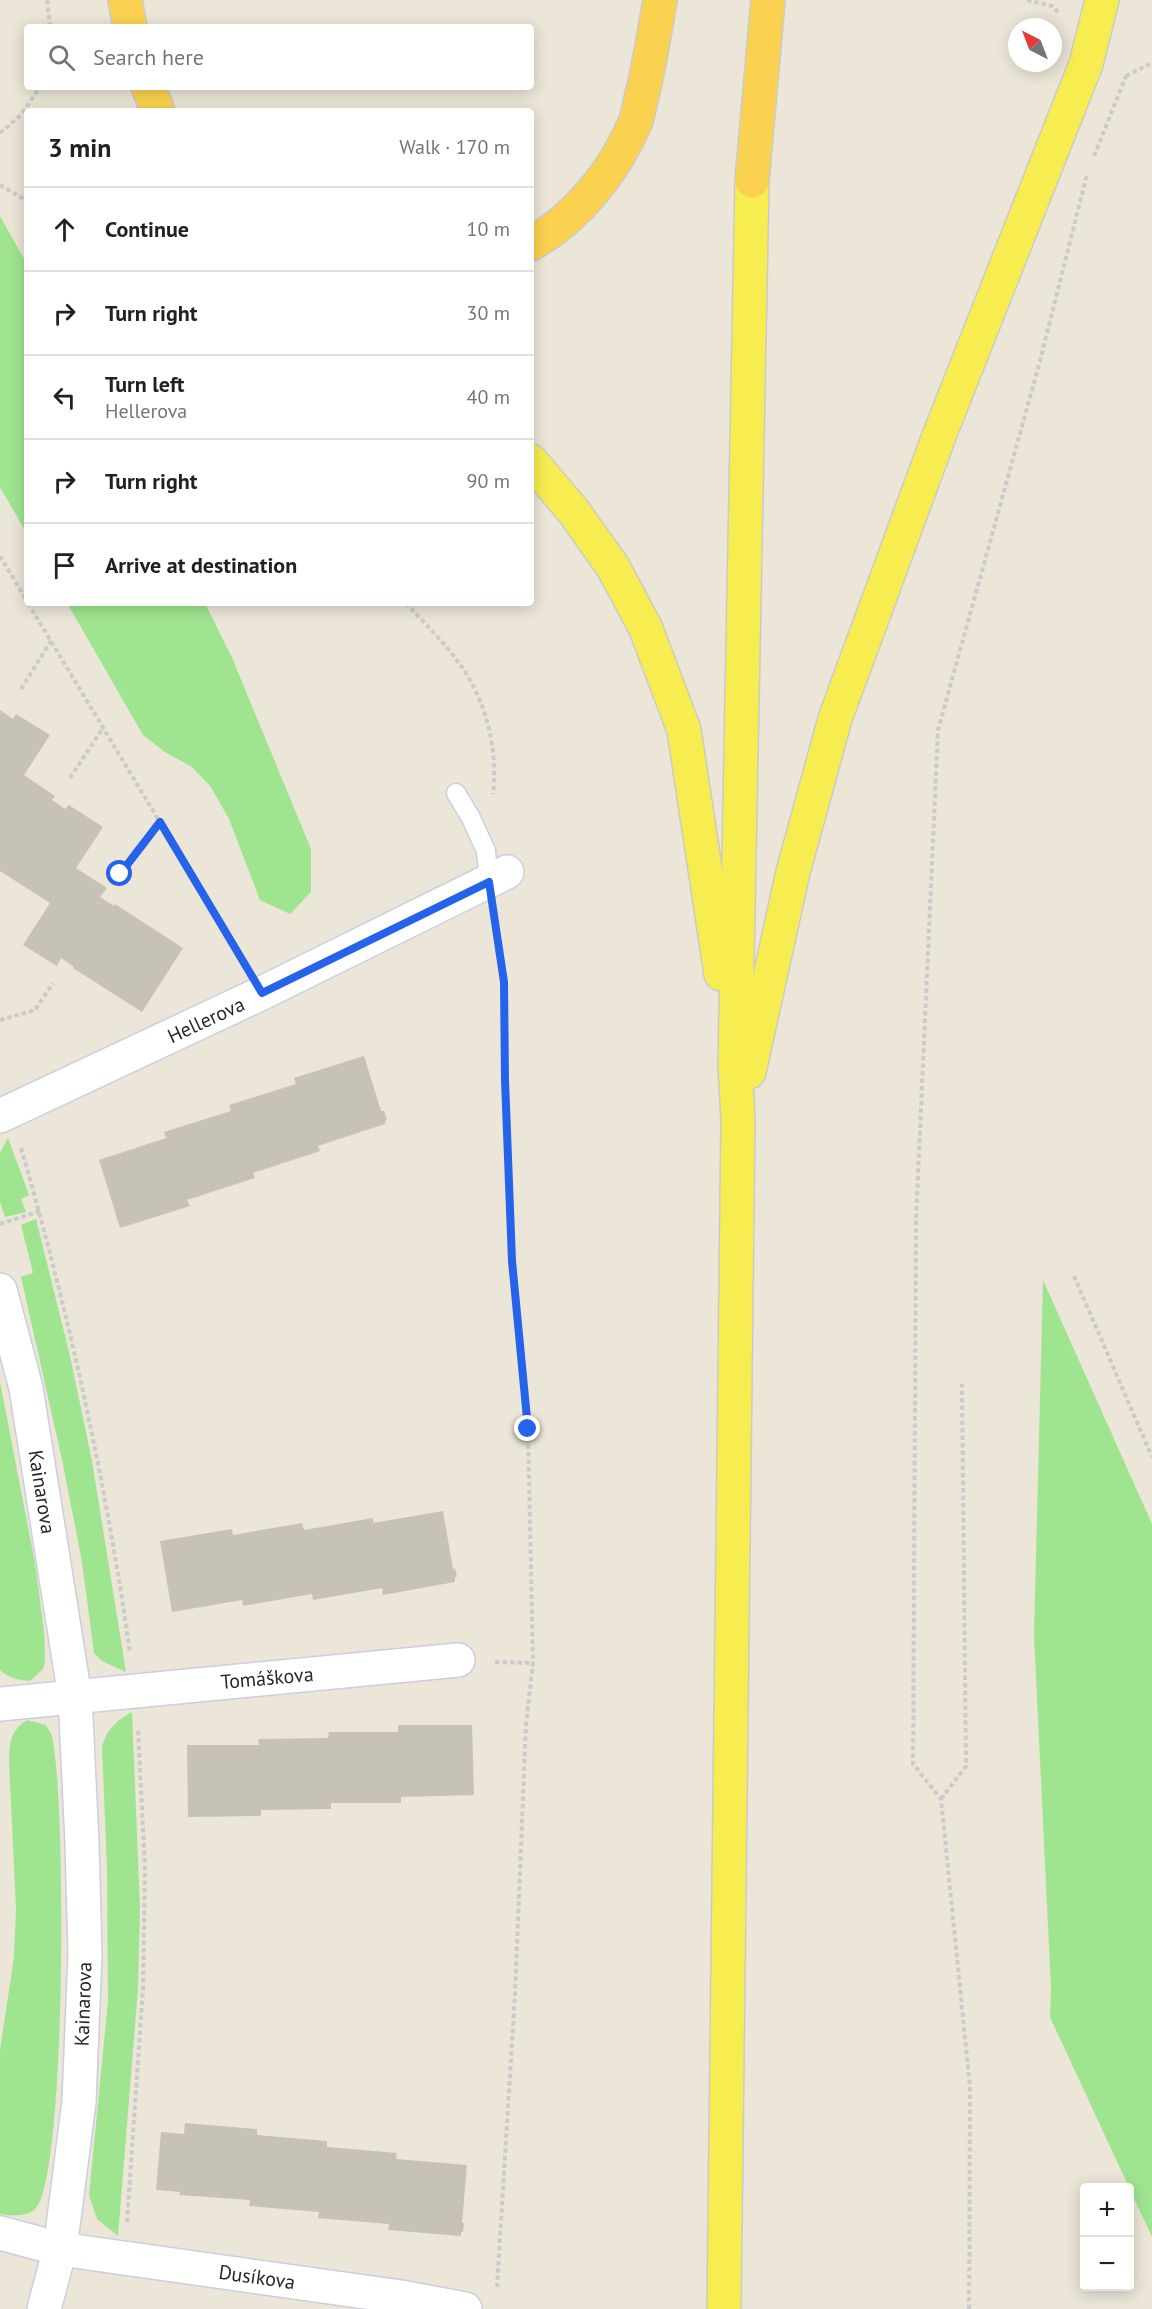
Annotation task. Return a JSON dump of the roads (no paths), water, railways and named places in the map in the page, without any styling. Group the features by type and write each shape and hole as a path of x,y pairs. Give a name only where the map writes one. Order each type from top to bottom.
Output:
{"highway":[{"path":"125,0 129,24"},
{"path":"534,242 552,232 580,208 613,162 636,122 653,49 660,0"},
{"path":"746,0 752,182"},
{"path":"752,182 768,0"},
{"path":"149,90 157,108"}],"main road":[{"path":"738,1120 793,872 835,719 939,436 1086,64 1102,0"},
{"path":"724,2309 738,1120 735,1064 752,182"},
{"path":"534,465 574,512 613,567 646,629 684,730 735,1064"}],"street":[{"name":"Hellerova","path":"0,1116 262,993 498,877"},
{"name":"Kainarova","path":"0,1290 26,1388 75,1697 82,1842 85,1954 79,2102 60,2249 44,2309"},
{"name":"Tomáškova","path":"75,1697 458,1660"},
{"path":"0,1704 75,1697"},
{"name":"Dusíkova","path":"0,2233 60,2249 460,2307"}],"lane":[{"path":"456,792 471,818 498,877"}]}
